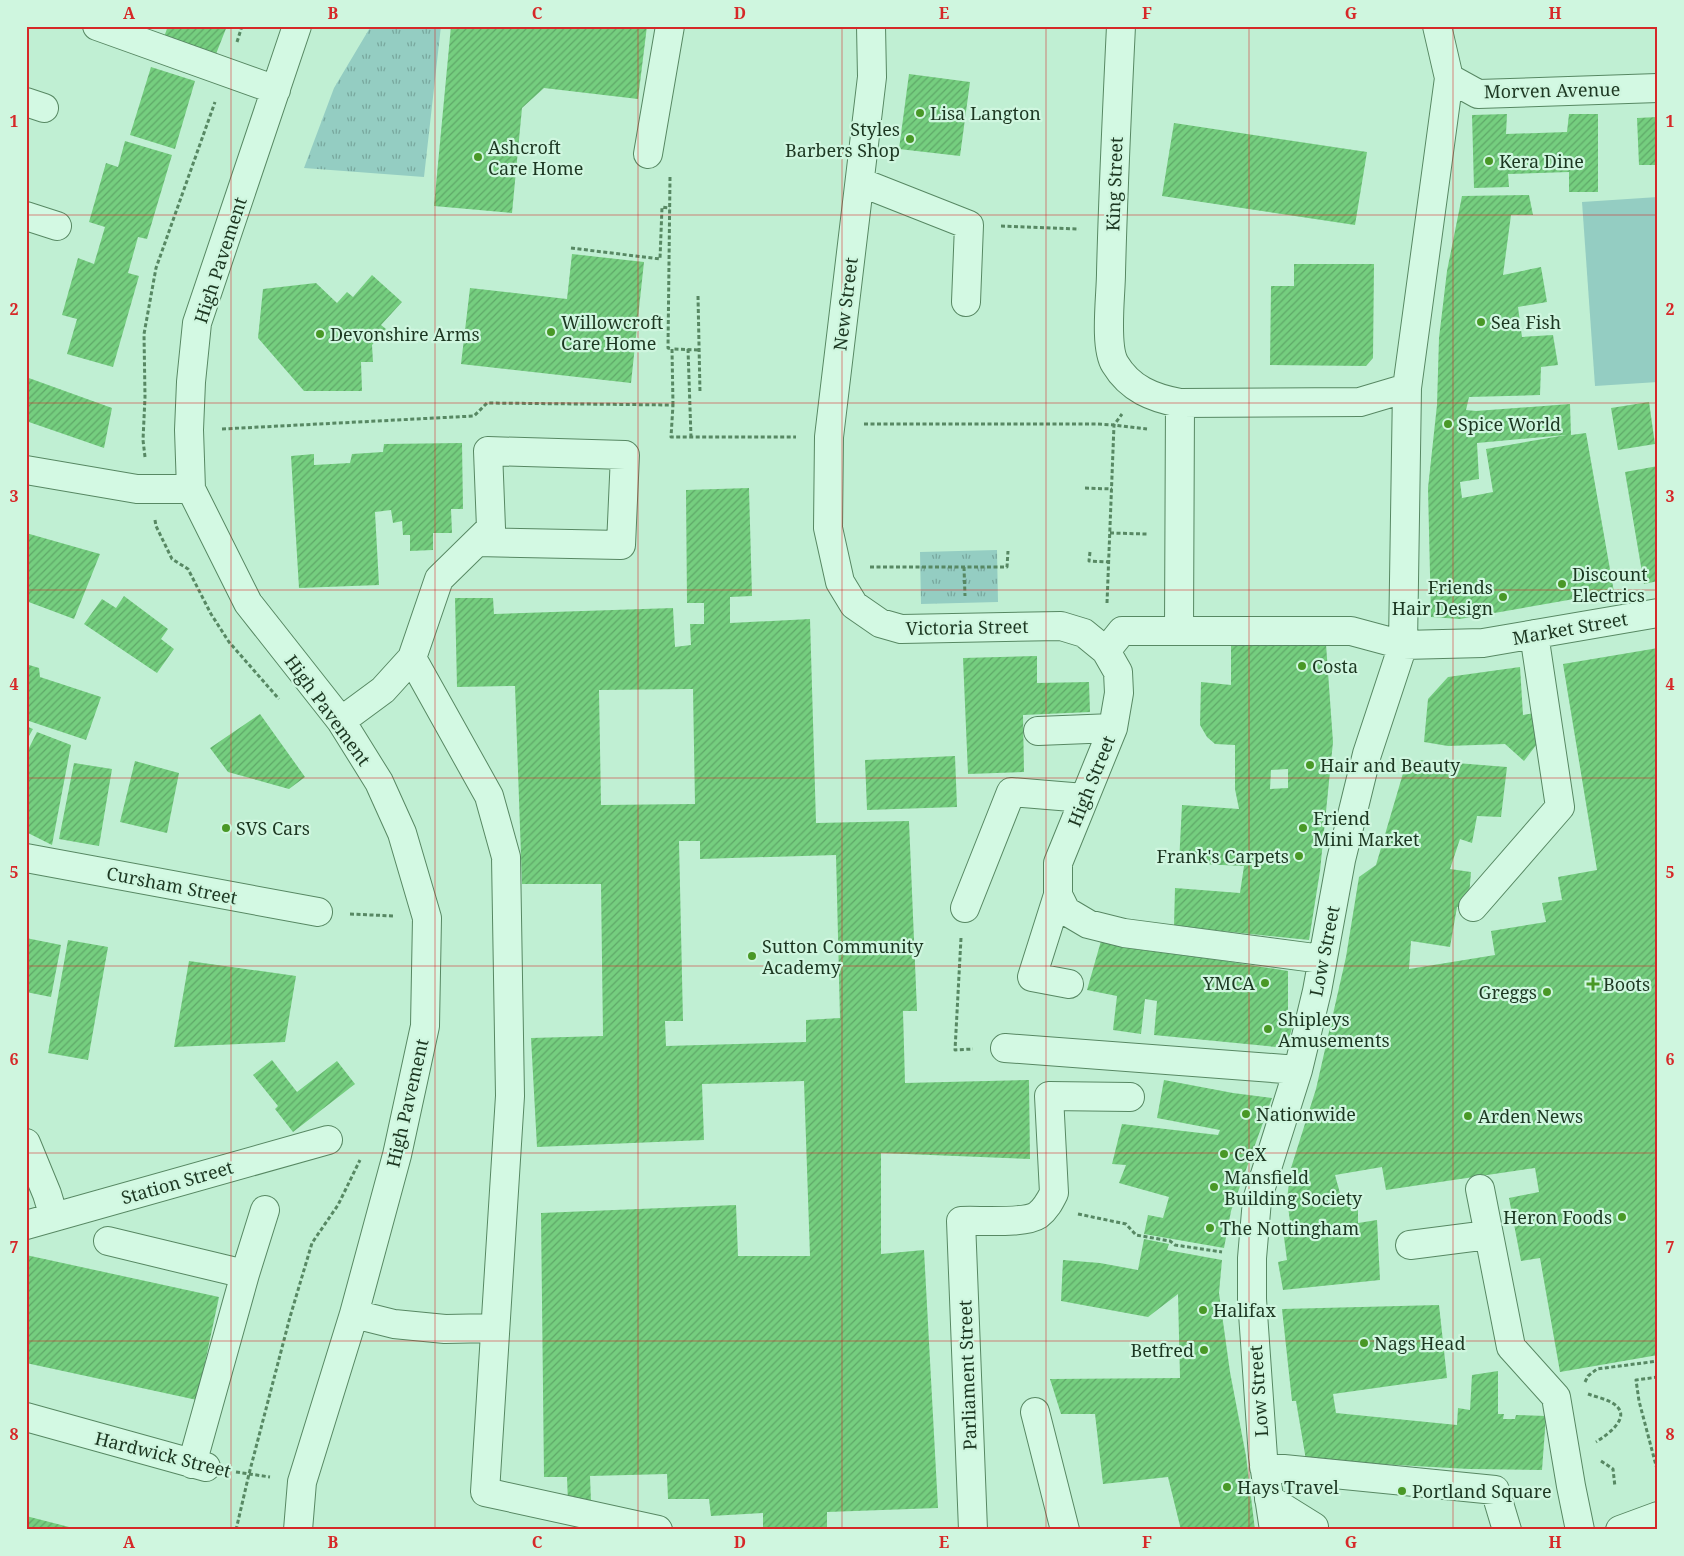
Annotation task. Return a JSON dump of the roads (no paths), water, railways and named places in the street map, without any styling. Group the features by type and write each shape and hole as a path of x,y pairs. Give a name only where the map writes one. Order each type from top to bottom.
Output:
{"street":[{"path":"97,26 276,90"},
{"name":"High Pavement","path":"297,26 197,323 191,382 189,430 191,489 248,603 341,721 379,782 402,833 427,918 424,1026 397,1155 354,1314 302,1482 298,1530"},
{"path":"648,154 670,26"},
{"name":"New Street","path":"840,582 828,528 829,437 872,77 871,26"},
{"name":"King Street","path":"1121,26 1109,341 1114,362 1125,378 1141,391 1159,400 1180,403 1360,402 1407,388"},
{"path":"1437,26 1450,78"},
{"name":"Morven Avenue","path":"1450,78 1478,94 1658,88"},
{"name":"Low Street","path":"1264,1467 1252,1299 1252,1258 1257,1200 1298,1070 1317,991 1341,860 1367,754 1403,645 1407,388 1450,78"},
{"path":"860,182 969,226 966,302"},
{"path":"26,216 57,226"},
{"path":"1179,630 1180,403"},
{"path":"341,721 382,690 412,658 440,579 477,542 491,528 488,451 625,455 621,545 477,542"},
{"path":"26,470 137,489 191,489"},
{"name":"Victoria Street","path":"840,582 854,605 880,623 901,630 1061,626 1114,641"},
{"name":"Market Street","path":"1114,641 1179,630 1351,631 1403,645 1483,643 1658,613"},
{"path":"1473,907 1560,806 1534,634"},
{"name":"High Street","path":"1069,984 1032,977 1062,903 1058,863 1113,728 1119,693 1114,641"},
{"path":"412,658 490,796 506,857 510,1096 485,1492 658,1530"},
{"path":"1038,731 1113,728"},
{"path":"965,908 1011,792 1084,798"},
{"name":"Cursham Street","path":"26,858 318,912"},
{"path":"1062,903 1088,924 1124,933 1322,959"},
{"path":"1005,1048 1298,1070"},
{"name":"Parliament Street","path":"973,1530 961,1221 1024,1220 1037,1216 1047,1207 1054,1193 1049,1096 1130,1097"},
{"name":"Station Street","path":"26,1225 328,1140"},
{"path":"26,1143 47,1194 54,1217"},
{"path":"1480,1189 1511,1347 1556,1397 1580,1530"},
{"path":"108,1241 245,1274 265,1210"},
{"path":"1410,1245 1488,1235"},
{"name":"Hardwick Street","path":"26,1417 199,1466 245,1274"},
{"path":"354,1314 394,1324 445,1329 496,1328"},
{"path":"1035,1412 1065,1530"},
{"path":"1274,1530 1264,1467 1495,1490 1507,1530"},
{"path":"1269,1499 1314,1528"},
{"path":"1620,1530 1658,1516"}],"place":[{"name":"Lisa Langton","path":"920,113"},
{"name":"Styles Barbers Shop","path":"910,139"},
{"name":"Ashcroft Care Home","path":"478,157"},
{"name":"Kera Dine","path":"1489,161"},
{"name":"Sea Fish","path":"1481,322"},
{"name":"Willowcroft Care Home","path":"551,332"},
{"name":"Devonshire Arms","path":"320,334"},
{"name":"Spice World","path":"1448,424"},
{"name":"Discount Electrics","path":"1562,584"},
{"name":"Friends Hair Design","path":"1503,597"},
{"name":"Costa","path":"1302,666"},
{"name":"Hair and Beauty","path":"1310,765"},
{"name":"SVS Cars","path":"226,828"},
{"name":"Friend Mini Market","path":"1303,828"},
{"name":"Frank's Carpets","path":"1299,856"},
{"name":"Sutton Community Academy","path":"752,956"},
{"name":"YMCA","path":"1265,983"},
{"name":"Boots","path":"1593,984"},
{"name":"Greggs","path":"1547,992"},
{"name":"Shipleys Amusements","path":"1268,1029"},
{"name":"Nationwide","path":"1246,1114"},
{"name":"Arden News","path":"1468,1116"},
{"name":"CeX","path":"1224,1154"},
{"name":"Mansfield Building Society","path":"1214,1187"},
{"name":"Heron Foods","path":"1622,1217"},
{"name":"The Nottingham","path":"1210,1228"},
{"name":"Halifax","path":"1203,1310"},
{"name":"Nags Head","path":"1364,1343"},
{"name":"Betfred","path":"1204,1350"},
{"name":"Hays Travel","path":"1227,1487"},
{"name":"Portland Square","path":"1402,1491"}]}
